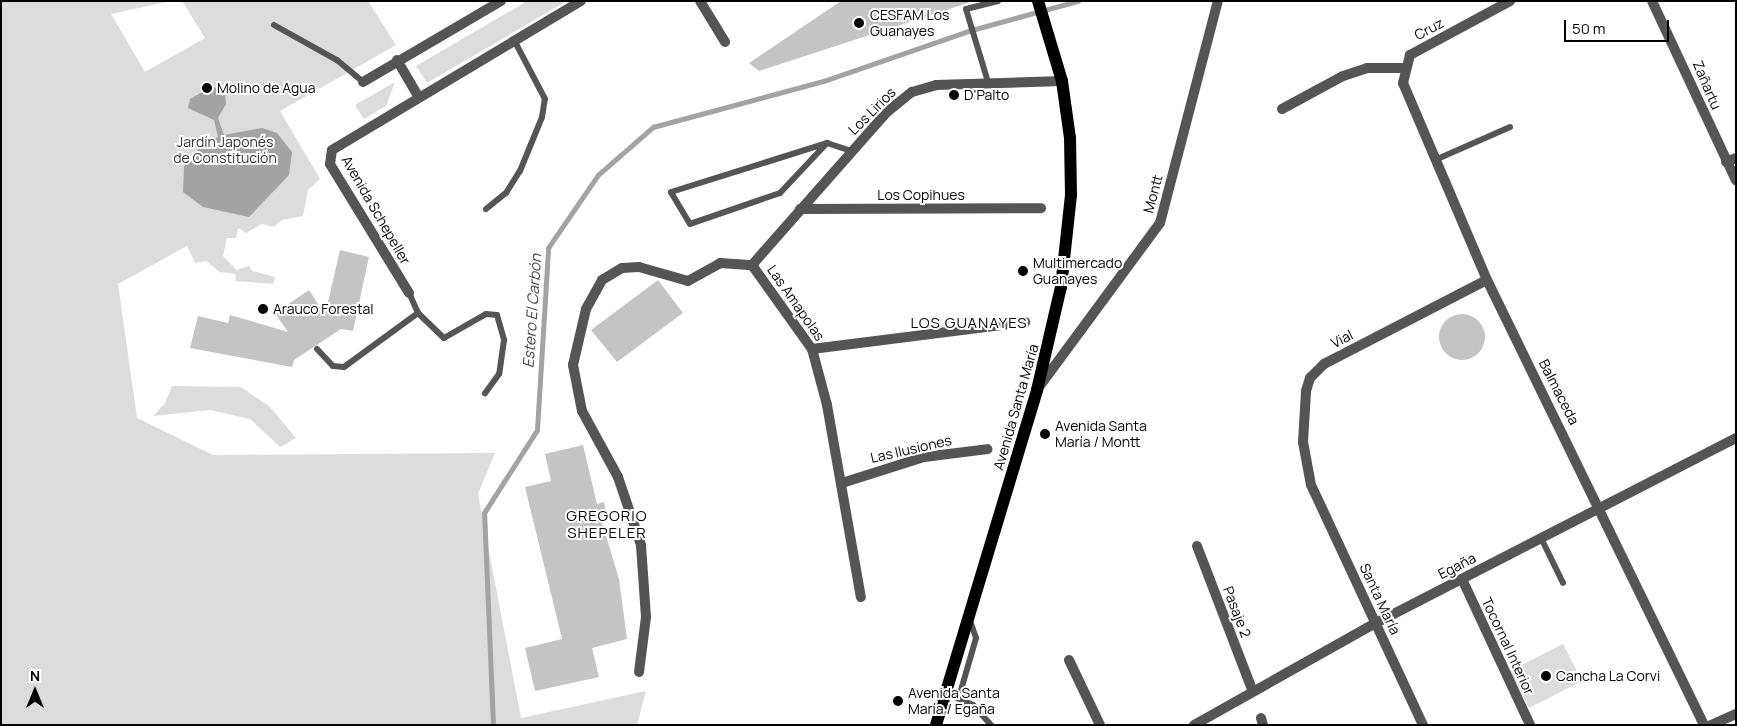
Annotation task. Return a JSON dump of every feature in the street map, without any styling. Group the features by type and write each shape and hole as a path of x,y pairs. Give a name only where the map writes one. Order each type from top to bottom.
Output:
{"main road":[{"name":"Avenida Santa María","path":"936,725 1037,390 1055,322 1069,224 1071,148 1062,81 1038,1"}],"street":[{"path":"363,82 397,60 501,1"},
{"path":"397,60 418,96 581,1"},
{"path":"700,1 725,42"},
{"name":"Montt","path":"1037,390 1160,224 1218,1"},
{"name":"Cruz","path":"1403,68 1410,55 1510,1"},
{"name":"Zañartu","path":"1652,1 1736,180"},
{"path":"1282,109 1343,76 1367,68 1403,68"},
{"name":"Balmaceda","path":"1403,68 1403,83 1487,280 1602,508 1704,725"},
{"name":"Los Lirios","path":"752,265 894,104 912,92 936,85 1062,81"},
{"name":"Avenida Schepeller","path":"409,293 330,160 336,146 418,96"},
{"path":"1726,162 1736,158"},
{"name":"Los Copihues","path":"800,209 1041,208"},
{"name":"Las Amapolas","path":"640,672 646,617 641,545 618,476 577,395 576,336 599,285 614,271 639,268 688,281 720,263 752,265 812,349 842,483 861,597"},
{"name":"Vial","path":"1311,485 1303,427 1306,391 1314,372 1487,280"},
{"path":"812,349 1025,322"},
{"name":"Egaña","path":"1194,725 1252,689 1376,623 1736,438"},
{"name":"Las Ilusiones","path":"842,483 924,457 988,449"},
{"name":"Santa María","path":"1311,485 1423,725"},
{"name":"Pasaje 2","path":"1197,546 1252,689"},
{"name":"Tocornal Interior","path":"1462,579 1530,725"},
{"path":"1069,660 1100,725"},
{"path":"1711,725 1736,714"}],"lane":[{"path":"988,82 966,9 998,1"},
{"path":"274,25 337,60 363,82"},
{"path":"486,209 506,193 520,171 542,117 545,100 514,40"},
{"path":"1435,160 1510,127"},
{"path":"828,144 780,193 690,224 671,192 796,151 828,144 852,151"},
{"path":"409,293 418,313 444,338 486,314 497,316 504,340 500,374 485,393"},
{"path":"317,349 333,366 344,367 418,313"},
{"path":"1541,538 1563,583"},
{"path":"960,697 976,638 969,618"},
{"path":"946,692 960,697 991,725"}],"green space":[{"name":"Jardín Japonés de Constitución","path":"1,1 171,1 111,14 145,72 205,38 182,1 368,1 396,45 280,111 320,179 308,190 303,216 282,220 274,227 262,224 246,233 238,228 236,238 227,238 223,256 237,270 249,266 252,271 275,277 273,284 236,281 235,274 220,272 206,261 195,263 187,246 118,284 137,418 213,455 495,453 478,494 521,718 646,691 637,725 1,725"},
{"path":"527,1 567,1 427,83 416,66"},
{"path":"395,82 386,106 364,119 355,105"},
{"path":"172,386 241,387 270,407 296,438 280,447 250,419 210,410 153,416 165,403"},
{"name":"Cancha La Corvi","path":"1563,644 1582,681 1529,708 1510,671"}],"shaded area":[{"path":"204,83 225,92 226,104 218,118 224,135 262,128 277,133 292,152 289,175 249,217 203,207 183,192 184,167 201,146 218,137 214,120 188,108 190,99 202,92"}],"building":[{"name":"CESFAM Los Guanayes","path":"841,1 968,1 968,3 759,71 749,63"},
{"path":"340,250 369,257 353,331 341,329 294,360 292,367 190,348 198,316 228,323 230,315 288,332 275,313 309,290 325,315"},
{"path":"658,280 683,313 617,362 591,330"},
{"path":"1467,314 1479,320 1484,328 1484,346 1479,354 1471,359 1457,360 1445,354 1440,346 1439,332 1445,320 1453,315"},
{"path":"583,445 597,504 604,502 607,518 601,519 619,579 627,639 592,648 599,677 535,691 525,648 562,639 525,487 551,481 545,454"}],"waterway":[{"name":"Estero El Carbón","path":"493,725 484,513 537,430 548,248 598,175 653,127 824,81 968,31 1078,1"}],"place":[{"name":"CESFAM Los Guanayes","path":"859,23"},
{"name":"Molino de Agua","path":"207,88"},
{"name":"D'Palto","path":"954,95"},
{"name":"Multimercado Guanayes","path":"1023,271"},
{"name":"Arauco Forestal","path":"263,309"},
{"name":"Avenida Santa María / Montt","path":"1045,434"},
{"name":"Cancha La Corvi","path":"1546,676"},
{"name":"Avenida Santa María / Egaña","path":"898,701"}],"district":[{"name":"LOS GUANAYES","path":"969,323"},
{"name":"GREGORIO SHEPELER","path":"607,524"}]}
